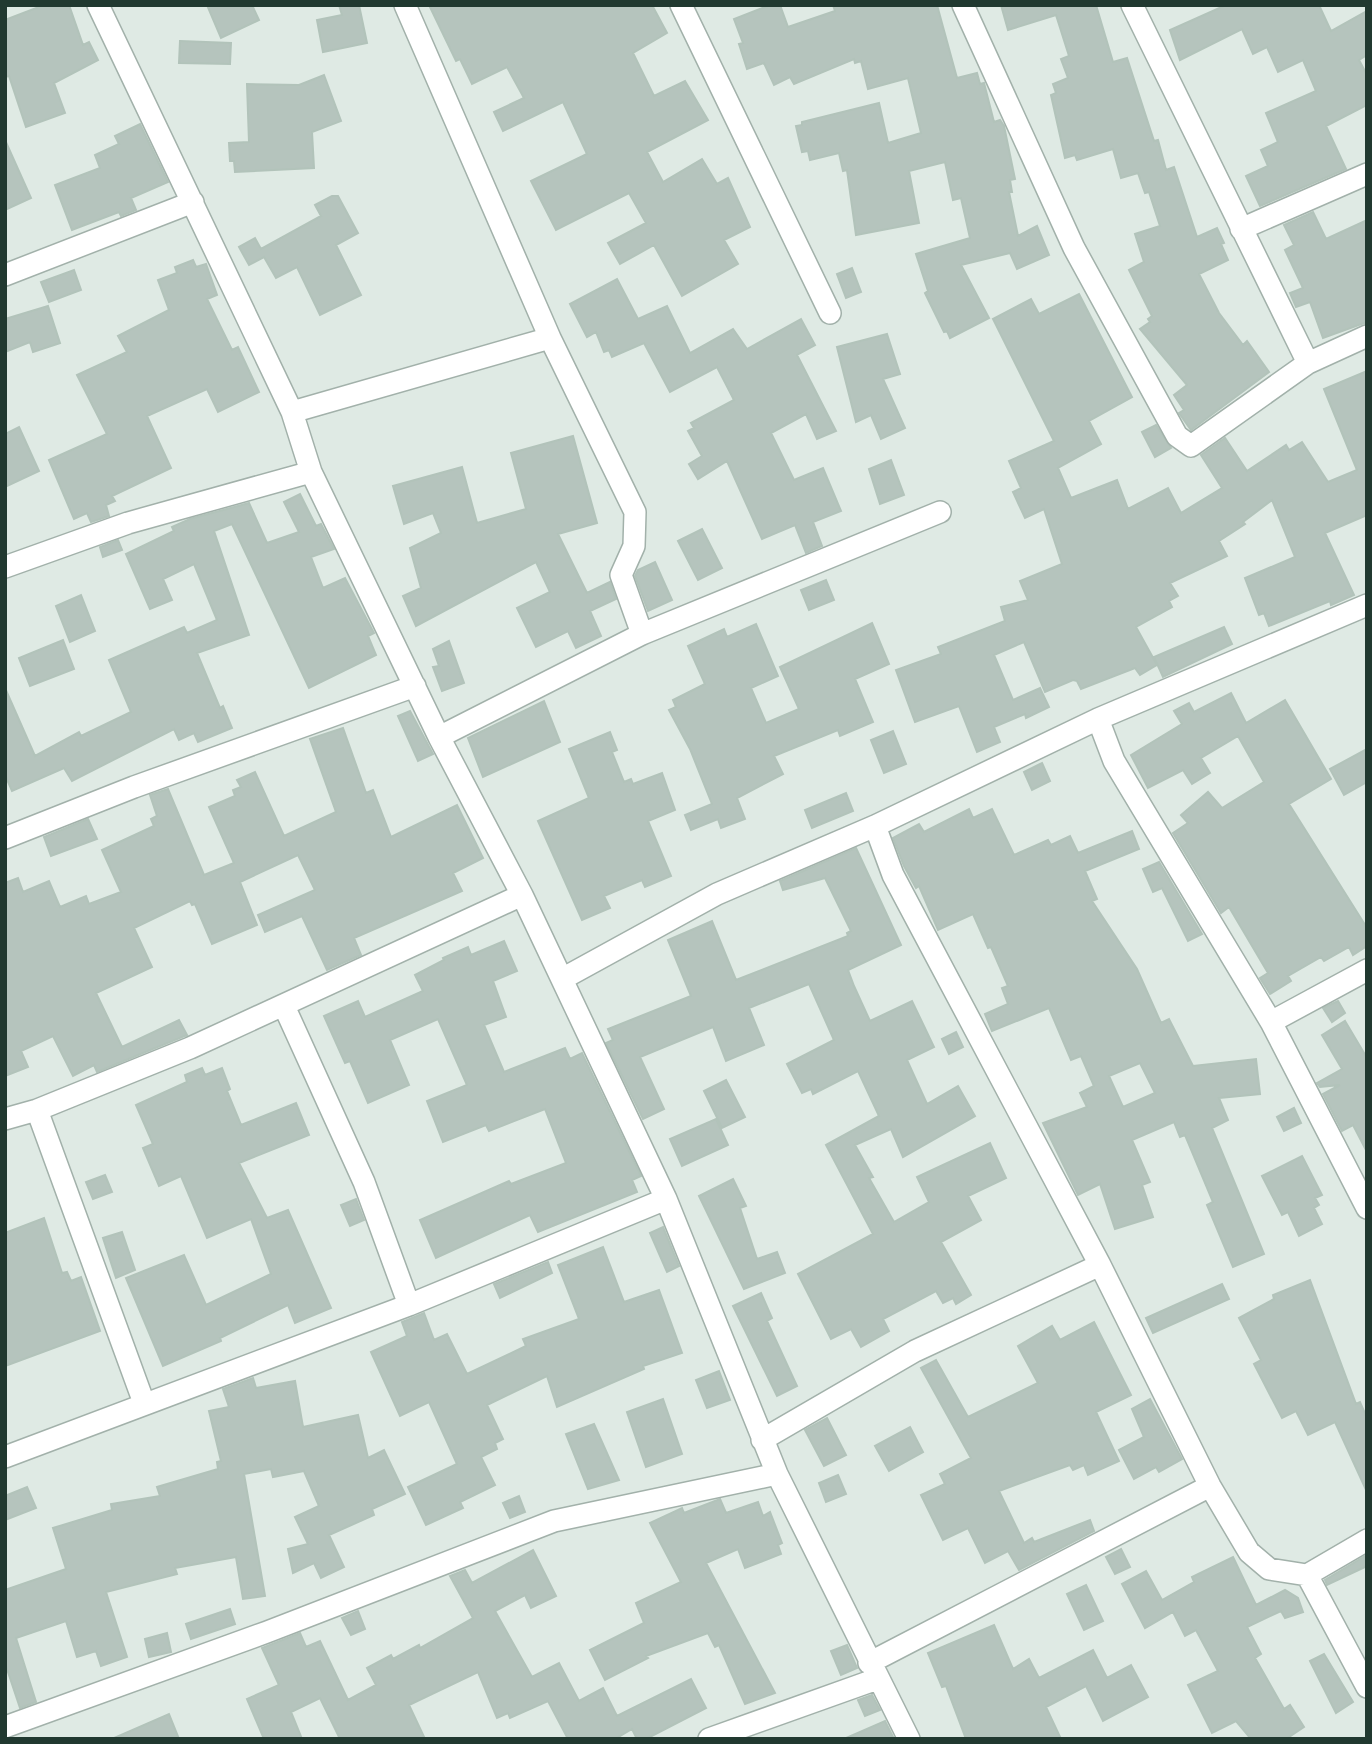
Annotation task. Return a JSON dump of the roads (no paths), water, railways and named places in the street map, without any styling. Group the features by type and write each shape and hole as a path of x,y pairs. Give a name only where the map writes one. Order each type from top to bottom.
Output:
{"street":[{"path":"98,5 292,412 312,472 439,737 522,895 666,1199 762,1440 873,1671 909,1739"},
{"path":"405,5 550,338 635,512 634,546 621,575 642,634"},
{"path":"681,5 830,313"},
{"path":"963,5 1074,248 1177,436 1191,446 1308,363 1367,336"},
{"path":"1132,5 1308,363"},
{"path":"1241,229 1367,174"},
{"path":"5,275 193,202"},
{"path":"292,412 550,338"},
{"path":"5,567 128,523 312,472"},
{"path":"439,737 642,634 940,512"},
{"path":"562,979 717,894 875,826 1098,719 1367,605"},
{"path":"5,838 134,787 415,686"},
{"path":"1098,719 1114,761 1271,1022 1367,1208"},
{"path":"875,826 893,875 1100,1265 1210,1486 1248,1552 1269,1569 1307,1575 1367,1540"},
{"path":"5,1119 37,1110 284,1006 522,895"},
{"path":"1271,1022 1367,970"},
{"path":"284,1006 364,1182 409,1305"},
{"path":"37,1110 144,1404"},
{"path":"5,1457 409,1305 666,1199"},
{"path":"762,1440 915,1351 1100,1265"},
{"path":"5,1727 268,1632 554,1521 778,1474"},
{"path":"709,1739 873,1671 1210,1486"},
{"path":"1307,1575 1367,1687"}]}
